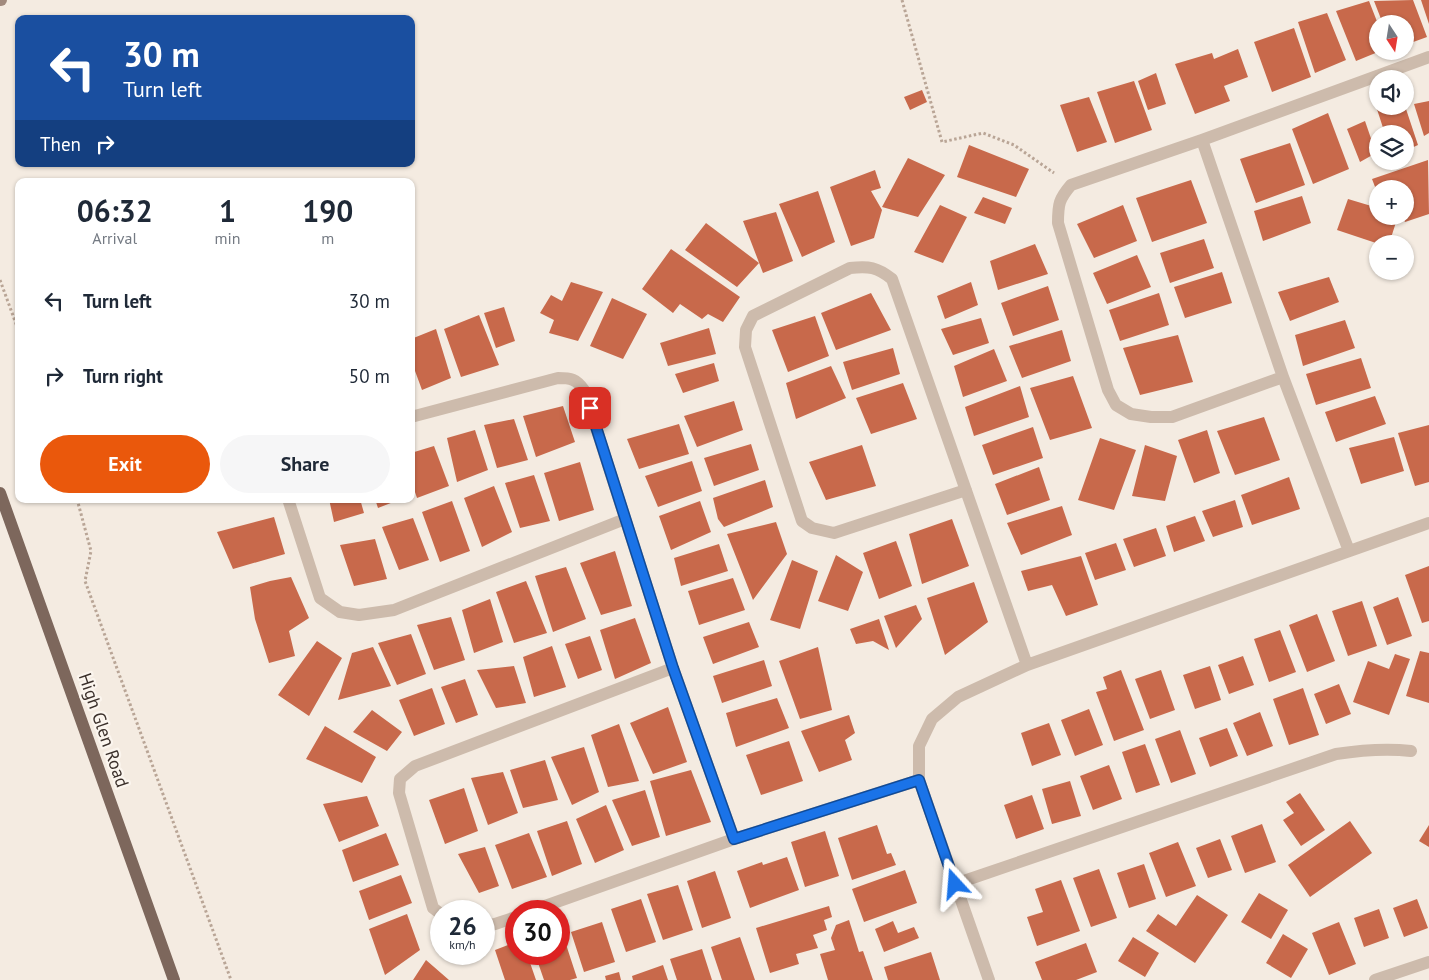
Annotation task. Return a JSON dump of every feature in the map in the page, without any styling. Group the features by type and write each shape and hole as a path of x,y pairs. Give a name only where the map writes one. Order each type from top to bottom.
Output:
{"main road":[{"name":"High Glen Road","path":"0,493 174,980"}],"street":[{"path":"1283,377 1172,417 1151,417 1131,414 1116,405 1108,390 1058,223 1061,197 1071,185 1202,140 1429,57"},
{"path":"1202,140 1283,377 1349,551"},
{"path":"966,490 834,533 812,528 802,521 745,347 746,330 753,316 850,268 867,266 882,271 892,279 966,490 1027,664"},
{"path":"415,416 558,378 570,378 577,381 584,390 673,668 734,839"},
{"path":"289,503 320,598 340,612 359,615 394,610 625,519"},
{"path":"989,980 919,780 919,746 932,719 958,697 1027,664 1429,523"},
{"path":"431,900 399,793 400,779 415,766 673,668"},
{"path":"955,884 1336,754 1382,749 1411,751"},
{"path":"562,900 734,839 919,780"},
{"path":"1376,980 1429,962"}],"path":[{"path":"902,0 942,142 983,133 1014,145 1071,185"},
{"path":"0,280 15,321"},
{"path":"78,503 91,551 86,581 231,980"}],"building":[{"path":"1413,0 1427,37 1414,42 1414,15 1379,15 1374,1"},
{"path":"1421,0 1429,0 1429,24"},
{"path":"1369,1 1374,15 1369,15 1369,56 1356,61 1336,11"},
{"path":"1327,13 1346,60 1315,73 1298,22"},
{"path":"1294,28 1311,77 1272,92 1254,42"},
{"path":"1238,49 1248,77 1224,86 1230,101 1195,114 1175,64 1212,53 1214,59"},
{"path":"1156,73 1166,104 1148,110 1138,81"},
{"path":"1134,81 1152,130 1115,143 1097,92"},
{"path":"922,90 927,102 910,110 904,97"},
{"path":"1089,97 1107,142 1077,152 1060,105"},
{"path":"1429,101 1429,133 1424,136 1414,104"},
{"path":"1328,113 1349,169 1313,184 1292,129"},
{"path":"1379,115 1408,115 1411,125 1382,125"},
{"path":"1365,121 1369,133 1369,157 1360,162 1347,129"},
{"path":"1414,133 1418,145 1414,147"},
{"path":"1290,143 1305,185 1256,203 1240,159"},
{"path":"969,145 1029,169 1016,197 957,177"},
{"path":"908,158 945,175 918,217 882,207"},
{"path":"1428,160 1429,214 1414,219 1414,180 1372,179 1399,170 1414,170 1414,165"},
{"path":"875,170 881,188 871,191 882,210 874,238 851,246 830,187"},
{"path":"1191,180 1207,223 1152,242 1136,198"},
{"path":"818,191 835,242 802,257 779,204"},
{"path":"1302,196 1311,223 1263,241 1254,211"},
{"path":"983,197 1012,208 1005,224 974,213"},
{"path":"1348,199 1369,205 1369,225 1395,225 1392,235 1369,235 1369,241 1337,230"},
{"path":"940,205 967,217 943,263 914,252"},
{"path":"1123,205 1137,241 1094,258 1077,224"},
{"path":"776,212 793,261 763,273 743,221"},
{"path":"706,223 759,263 737,287 685,250"},
{"path":"1204,239 1214,268 1170,283 1160,253"},
{"path":"1035,244 1048,274 998,290 990,261"},
{"path":"671,249 740,297 723,322 708,314 702,319 680,304 673,313 642,289"},
{"path":"1137,255 1151,287 1107,304 1093,273"},
{"path":"1222,272 1232,303 1185,318 1174,287"},
{"path":"1329,277 1339,302 1290,321 1278,292"},
{"path":"571,282 603,292 578,341 549,333 554,320 540,313 551,295 562,301"},
{"path":"971,282 978,305 945,319 937,296"},
{"path":"1048,286 1059,320 1013,336 1001,303"},
{"path":"871,293 891,330 836,350 821,313"},
{"path":"1159,293 1169,325 1120,341 1109,310"},
{"path":"612,298 647,314 623,359 590,346"},
{"path":"504,307 515,341 496,348 484,313"},
{"path":"479,315 499,365 461,377 444,329"},
{"path":"815,316 829,356 788,372 772,330"},
{"path":"981,318 989,343 953,355 941,329"},
{"path":"1345,320 1355,348 1303,366 1295,335"},
{"path":"709,328 716,354 668,366 660,343"},
{"path":"436,329 451,378 422,390 415,371 415,337"},
{"path":"1062,330 1071,361 1022,378 1009,346"},
{"path":"1178,335 1193,382 1140,395 1123,348"},
{"path":"893,348 900,374 852,390 843,362"},
{"path":"994,349 1007,381 963,397 954,366"},
{"path":"1361,358 1371,388 1316,405 1306,374"},
{"path":"714,363 719,381 683,393 675,374"},
{"path":"831,366 846,398 796,419 786,383"},
{"path":"1073,376 1092,428 1050,440 1030,388"},
{"path":"903,383 917,419 871,434 856,398"},
{"path":"1020,386 1029,417 974,436 965,407"},
{"path":"1375,396 1386,424 1336,442 1325,412"},
{"path":"734,401 743,430 697,447 684,416"},
{"path":"563,406 575,442 536,457 523,416"},
{"path":"1264,417 1280,460 1235,475 1217,431"},
{"path":"514,419 528,460 497,468 484,425"},
{"path":"679,424 689,454 639,469 627,439"},
{"path":"1429,425 1429,482 1415,486 1398,433"},
{"path":"1033,427 1043,458 993,475 982,445"},
{"path":"475,430 488,470 457,482 447,438"},
{"path":"1207,430 1220,473 1194,483 1178,440"},
{"path":"1394,437 1404,471 1361,484 1349,448"},
{"path":"1100,438 1136,450 1114,510 1078,500"},
{"path":"751,444 759,470 714,486 704,458"},
{"path":"862,445 876,486 826,500 809,462"},
{"path":"1145,445 1177,456 1165,501 1132,496"},
{"path":"434,446 449,486 417,498 415,492 415,452"},
{"path":"692,461 702,491 658,507 645,476"},
{"path":"580,462 594,510 559,521 544,473"},
{"path":"1039,467 1050,500 1007,515 995,484"},
{"path":"534,475 550,521 520,528 505,483"},
{"path":"1289,477 1300,509 1252,525 1241,495"},
{"path":"765,480 773,507 724,527 718,519 713,498"},
{"path":"494,486 512,532 482,547 464,498"},
{"path":"1235,500 1243,527 1213,537 1202,511"},
{"path":"452,501 470,551 440,562 422,512"},
{"path":"700,501 711,532 671,550 659,516"},
{"path":"330,503 361,503 364,513 334,522"},
{"path":"376,503 391,503 378,508"},
{"path":"1062,506 1072,535 1021,555 1007,523"},
{"path":"1195,516 1205,541 1174,552 1166,526"},
{"path":"274,517 285,554 233,569 217,532"},
{"path":"413,518 429,560 399,570 382,527"},
{"path":"952,519 969,566 922,584 909,534"},
{"path":"776,522 787,554 753,600 727,534"},
{"path":"1156,528 1166,556 1134,567 1123,539"},
{"path":"375,539 387,579 354,586 340,545"},
{"path":"896,541 912,586 879,599 863,553"},
{"path":"1116,543 1126,570 1095,580 1085,553"},
{"path":"719,544 728,571 681,586 674,558"},
{"path":"615,551 632,606 601,615 580,563"},
{"path":"836,555 863,572 848,611 818,601"},
{"path":"1081,556 1098,605 1066,616 1052,585 1028,591 1021,571"},
{"path":"792,560 818,571 800,629 770,620"},
{"path":"1429,566 1429,621 1422,623 1405,575"},
{"path":"566,567 586,619 553,632 535,576"},
{"path":"291,577 309,618 289,631 295,656 269,663 255,619 250,587"},
{"path":"733,578 745,610 699,625 688,591"},
{"path":"526,581 547,633 514,643 496,592"},
{"path":"974,582 988,622 945,655 927,598"},
{"path":"1398,597 1412,636 1387,645 1373,607"},
{"path":"490,599 503,642 474,653 462,610"},
{"path":"1362,601 1377,646 1348,656 1332,611"},
{"path":"916,605 922,619 896,648 884,616"},
{"path":"1317,614 1335,661 1307,672 1289,625"},
{"path":"451,617 465,660 434,670 417,625"},
{"path":"635,618 651,663 615,679 600,630"},
{"path":"879,619 889,650 873,641 856,644 850,629"},
{"path":"749,622 759,647 713,664 703,637"},
{"path":"1280,630 1296,672 1269,682 1254,639"},
{"path":"411,634 426,674 397,685 378,643"},
{"path":"590,636 602,670 578,679 565,644"},
{"path":"317,641 342,658 309,716 278,695"},
{"path":"552,646 566,687 534,697 523,657"},
{"path":"373,647 391,686 338,700 352,653"},
{"path":"818,647 832,710 800,719 779,661"},
{"path":"1420,651 1429,653 1429,703 1406,696"},
{"path":"1395,654 1410,659 1389,715 1353,702 1368,661 1389,669"},
{"path":"1243,656 1254,685 1229,694 1218,665"},
{"path":"764,660 772,686 722,703 713,676"},
{"path":"514,666 526,703 496,708 477,670"},
{"path":"1210,666 1221,700 1195,709 1183,675"},
{"path":"1121,670 1144,730 1114,741 1096,692 1107,689 1103,677"},
{"path":"1161,670 1175,710 1150,719 1135,679"},
{"path":"465,679 478,715 456,723 441,687"},
{"path":"1339,684 1351,714 1326,724 1314,694"},
{"path":"432,688 445,724 414,736 399,700"},
{"path":"1303,688 1319,735 1289,745 1273,699"},
{"path":"777,698 789,728 736,747 726,713"},
{"path":"668,707 687,762 653,774 630,723"},
{"path":"1089,709 1103,745 1075,756 1061,720"},
{"path":"372,710 402,732 387,751 353,732"},
{"path":"1260,712 1273,746 1247,756 1233,723"},
{"path":"849,715 855,733 845,740 852,760 819,772 801,731"},
{"path":"1049,723 1061,755 1032,766 1021,733"},
{"path":"619,724 639,781 608,787 591,735"},
{"path":"325,726 376,757 362,783 306,759"},
{"path":"1227,728 1238,756 1210,767 1199,738"},
{"path":"1180,730 1196,774 1171,783 1155,739"},
{"path":"789,741 803,781 761,795 746,755"},
{"path":"1145,744 1160,785 1136,793 1122,752"},
{"path":"584,747 599,792 572,805 551,757"},
{"path":"545,760 558,800 523,808 510,770"},
{"path":"1109,765 1122,799 1093,810 1080,776"},
{"path":"691,770 711,822 666,836 650,781"},
{"path":"503,772 518,813 488,825 471,778"},
{"path":"1070,781 1081,816 1052,824 1042,789"},
{"path":"464,788 478,831 445,844 429,800"},
{"path":"645,790 660,837 632,846 612,800"},
{"path":"1300,793 1325,830 1301,846 1283,820 1294,813 1286,802"},
{"path":"1032,795 1044,829 1016,839 1004,805"},
{"path":"367,796 379,826 339,842 323,804"},
{"path":"606,805 624,850 595,863 576,819"},
{"path":"567,821 582,864 552,876 537,831"},
{"path":"1350,821 1372,853 1310,897 1288,865"},
{"path":"1262,824 1276,862 1245,873 1231,836"},
{"path":"877,825 887,854 891,853 896,865 852,880 838,838"},
{"path":"1429,825 1429,847 1419,841"},
{"path":"825,831 839,876 805,887 791,842"},
{"path":"386,833 399,865 353,882 342,850"},
{"path":"529,833 547,877 512,889 495,845"},
{"path":"1220,839 1232,870 1208,878 1196,848"},
{"path":"1178,842 1196,886 1166,897 1149,853"},
{"path":"485,847 499,886 479,893 458,854"},
{"path":"787,857 799,890 750,908 737,871 762,862 763,865"},
{"path":"1144,864 1156,899 1129,908 1117,873"},
{"path":"1099,869 1117,918 1091,927 1073,878"},
{"path":"905,870 917,903 864,922 852,889"},
{"path":"715,871 731,918 702,928 687,881"},
{"path":"401,875 412,903 369,920 359,891"},
{"path":"1061,880 1080,931 1037,946 1027,917 1043,912 1035,889"},
{"path":"678,885 693,930 663,940 647,894"},
{"path":"1259,893 1288,910 1271,939 1241,922"},
{"path":"1197,895 1228,915 1195,963 1146,931 1158,914 1176,926"},
{"path":"641,899 656,942 626,952 611,909"},
{"path":"1417,899 1428,928 1404,937 1393,908"},
{"path":"829,906 832,917 824,920 827,930 813,935 818,948 796,954 799,964 770,973 756,928"},
{"path":"1379,909 1389,938 1364,947 1354,918"},
{"path":"407,914 420,950 385,975 369,929"},
{"path":"849,920 859,952 863,951 873,980 828,980 820,954 835,950 831,938 836,925"},
{"path":"893,921 898,933 914,927 919,938 884,952 875,929"},
{"path":"602,922 615,962 584,972 571,932"},
{"path":"1339,922 1356,964 1329,975 1312,933"},
{"path":"1283,934 1308,949 1291,978 1266,963"},
{"path":"740,937 755,980 722,980 711,947"},
{"path":"1133,937 1159,953 1145,977 1118,961"},
{"path":"1086,943 1097,972 1076,980 1042,980 1035,962"},
{"path":"505,946 505,965 531,965 536,980 505,980 495,950"},
{"path":"702,949 712,980 677,980 670,959"},
{"path":"931,952 940,980 888,980 884,967"},
{"path":"570,957 577,978 570,980 544,980 539,965 570,965"},
{"path":"426,960 449,980 413,980"},
{"path":"663,965 668,980 633,980 632,976"},
{"path":"619,972 621,980 606,980 605,976"}],"route":[{"path":"590,408 673,668 734,839 919,780 955,884"}]}
